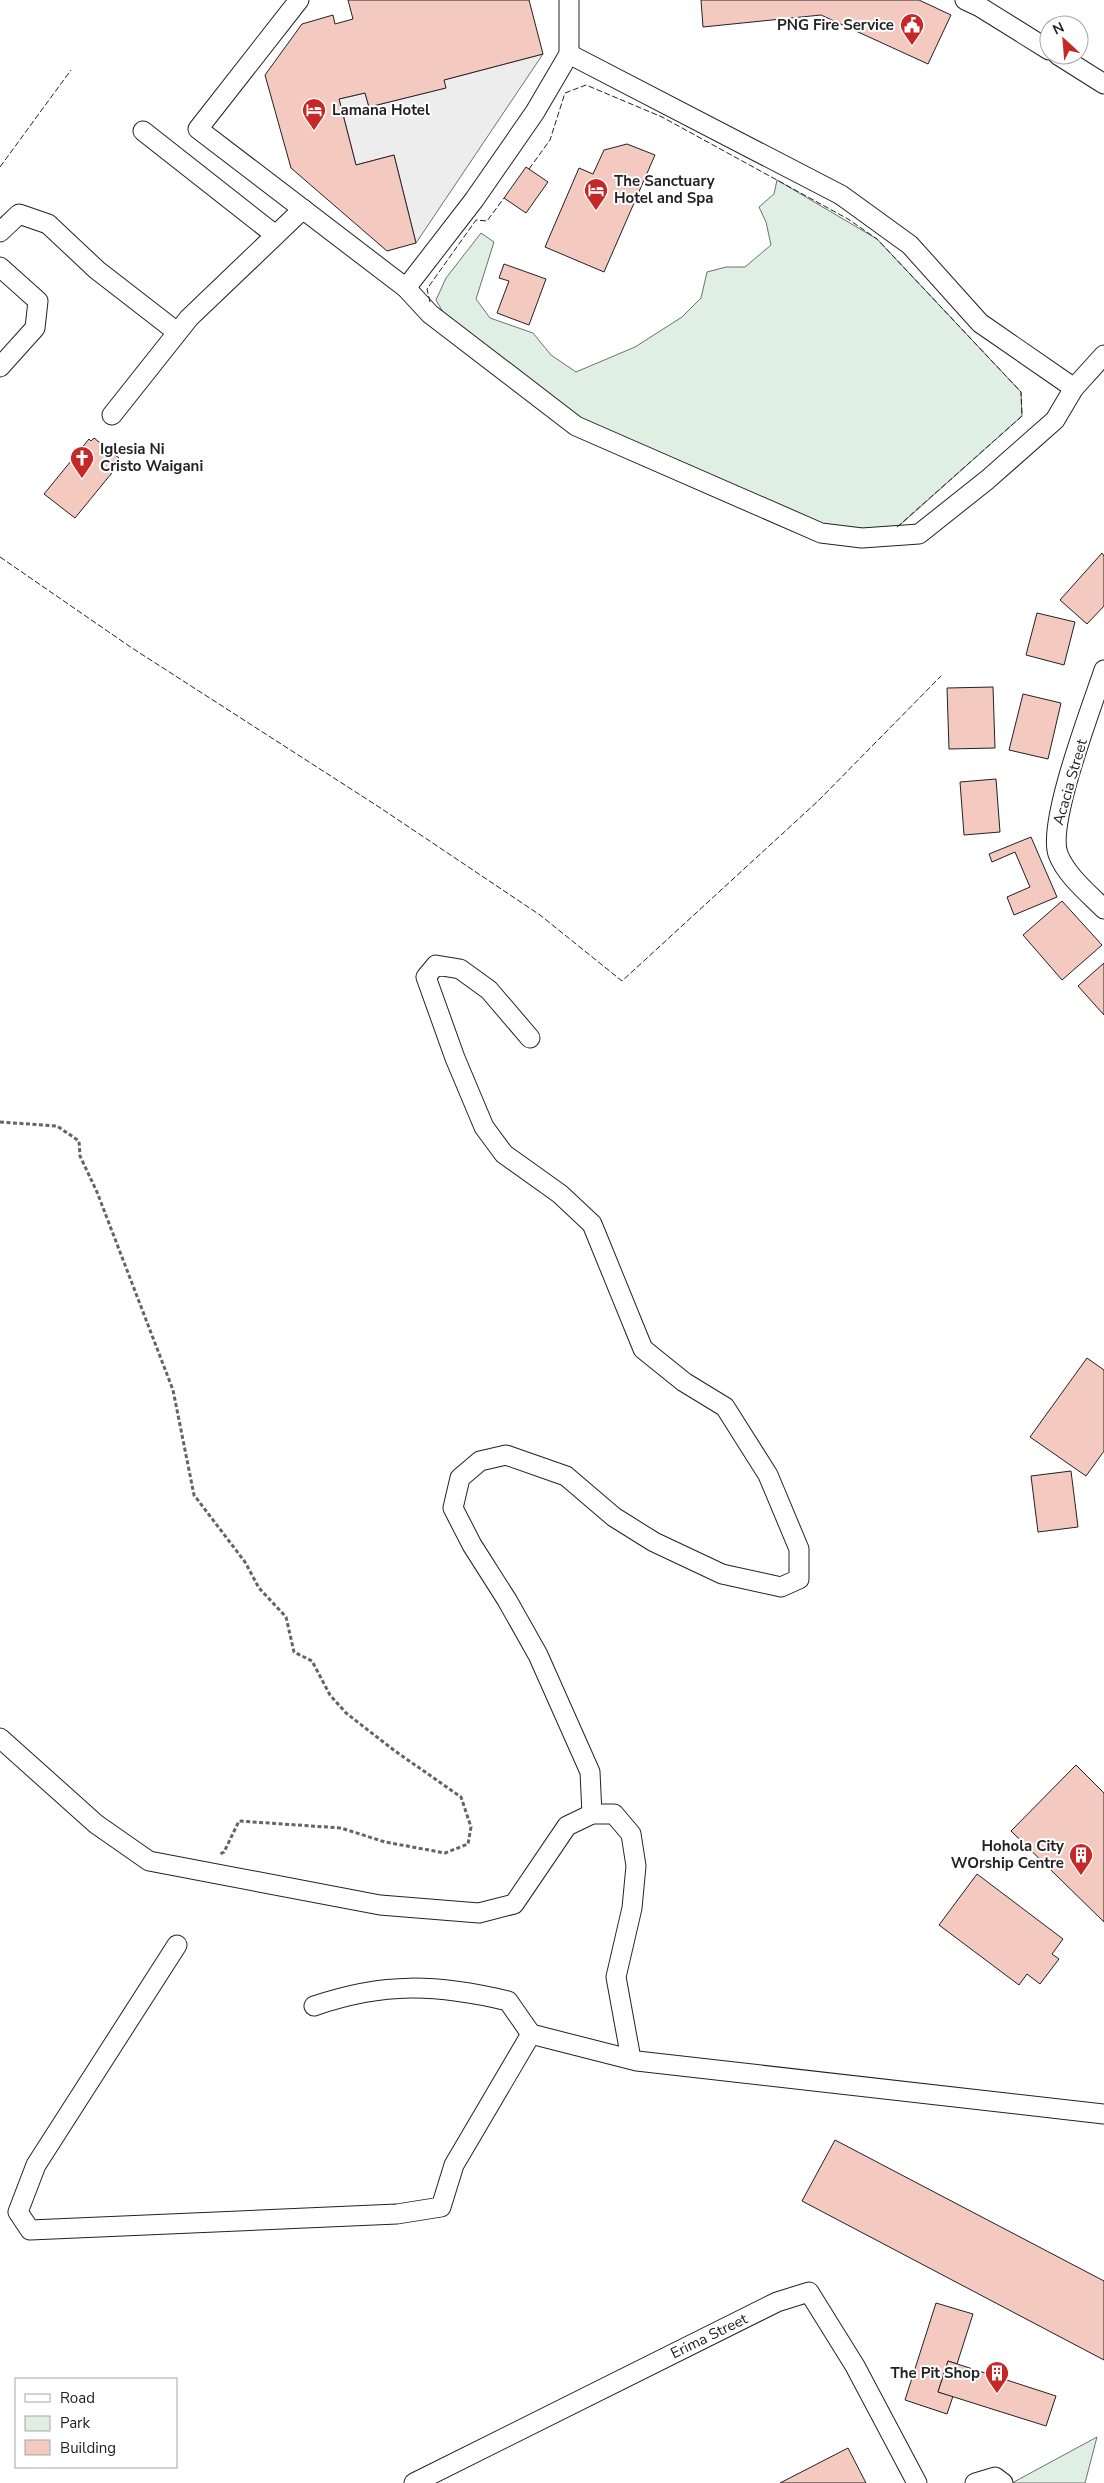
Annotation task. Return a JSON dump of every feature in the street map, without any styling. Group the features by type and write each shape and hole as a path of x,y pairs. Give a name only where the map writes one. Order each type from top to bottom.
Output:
{"street":[{"path":"299,0 198,129 406,288 430,314 576,426 821,533 862,538 919,534 987,480 1056,420 1074,388 1104,355"},
{"path":"406,288 474,200 536,112 568,54 569,0"},
{"path":"965,0 1039,44"},
{"path":"568,54 841,195 910,245 980,323 1074,388"},
{"path":"1074,65 1104,84"},
{"path":"143,132 274,234"},
{"path":"112,415 177,332 274,234 303,209"},
{"path":"0,232 19,214 48,224 97,270 177,332"},
{"path":"0,267 38,301 35,328 0,367"},
{"name":"Acacia Street","path":"1104,670 1063,794 1055,836 1058,854 1069,870 1104,910"},
{"path":"530,1038 489,990 460,969 436,965 426,977 455,1058 484,1127 504,1154 560,1194 592,1224 643,1349 684,1382 725,1407 768,1475 799,1548 799,1579 781,1587 722,1574 654,1542 614,1517 566,1476 506,1455 480,1461 460,1478 453,1508 472,1545 507,1600 538,1655 590,1772 592,1814"},
{"path":"0,1738 96,1824 149,1861 380,1905 479,1913 514,1904 567,1826 592,1814 614,1814 631,1834 636,1866 632,1908 616,1977 631,2060"},
{"path":"176,1945 36,2165 18,2212 30,2230 397,2214 442,2207 454,2165 531,2034"},
{"path":"314,2006 343,1996 394,1987 464,1991 508,2001 531,2034 631,2060 1104,2114"},
{"name":"Erima Street","path":"414,2483 778,2302 809,2292 855,2366 917,2483"},
{"path":"976,2483 994,2477 1003,2483"}],"path":[{"path":"0,1122 57,1126 79,1141 80,1156 97,1192 172,1390 194,1495 245,1562 259,1588 286,1617 294,1652 312,1661 330,1695 353,1718 461,1796 471,1827 468,1844 445,1854 385,1842 341,1828 239,1821 224,1852 193,1869"}],"green space":[{"path":"777,180 877,239 1021,392 1022,416 890,534 826,531 577,423 447,319 436,300 446,278 481,233 494,242 476,299 490,318 533,333 551,355 576,372 635,347 682,317 701,298 707,272 726,267 745,267 771,245 766,222 759,207 774,194"},
{"path":"1097,2437 1085,2483 1012,2483"}],"shaded area":[{"path":"543,54 416,243 394,155 356,165 339,99 365,93 369,107 445,88 444,80"}],"building":[{"name":"Lamana Hotel","path":"348,0 529,0 543,54 444,80 446,88 369,107 365,93 339,99 356,165 394,155 416,243 387,251 291,168 265,75 302,24 333,15 335,24 353,19"},
{"name":"PNG Fire Service","path":"701,0 919,0 951,15 928,64 821,15 703,27"},
{"name":"The Sanctuary Hotel and Spa","path":"627,144 655,155 604,272 545,247 579,168 593,174 604,150"},
{"path":"526,167 548,182 526,213 504,198"},
{"path":"504,264 546,279 529,325 497,313 509,281 499,278"},
{"name":"Iglesia Ni Cristo Waigani","path":"94,438 119,458 117,461 120,463 75,518 44,494 89,439 91,441"},
{"path":"1102,553 1104,556 1104,606 1087,624 1060,600"},
{"path":"1037,613 1075,622 1064,665 1026,655"},
{"path":"993,687 995,748 949,749 947,688"},
{"path":"1023,694 1061,703 1048,759 1009,750"},
{"path":"996,779 1000,832 964,835 960,782"},
{"path":"1031,837 1057,897 1014,915 1007,897 1030,887 1015,852 992,862 989,854"},
{"path":"1062,901 1102,945 1062,980 1023,935"},
{"path":"1104,963 1104,1015 1078,986"},
{"path":"1087,1358 1104,1370 1104,1451 1086,1476 1030,1437"},
{"path":"1071,1471 1078,1527 1038,1532 1031,1476"},
{"name":"Hohola City WOrship Centre","path":"1076,1765 1104,1793 1104,1922 1011,1831"},
{"path":"977,1874 1063,1939 1052,1954 1059,1959 1040,1984 1027,1974 1019,1985 939,1925"},
{"path":"835,2140 1104,2281 1104,2360 802,2201"},
{"path":"936,2303 973,2314 957,2364 948,2361 938,2392 953,2396 947,2414 905,2400"},
{"name":"The Pit Shop","path":"948,2361 1056,2396 1046,2426 938,2392"},
{"path":"848,2448 866,2483 780,2483"}],"fence":[{"path":"0,167 71,70"},
{"path":"529,169 550,140 565,93 586,85 662,117 848,219 877,239 1021,392 1022,416 896,528"},
{"path":"430,302 427,289 476,220 487,221 504,198"},
{"path":"0,557 132,648 379,807 540,915 622,981 818,801 941,676"}],"place":[{"name":"PNG Fire Service","path":"912,46"},
{"name":"Lamana Hotel","path":"314,131"},
{"name":"The Sanctuary Hotel and Spa","path":"596,211"},
{"name":"Iglesia Ni Cristo Waigani","path":"82,479"},
{"name":"Hohola City WOrship Centre","path":"1081,1876"},
{"name":"The Pit Shop","path":"997,2394"}]}
